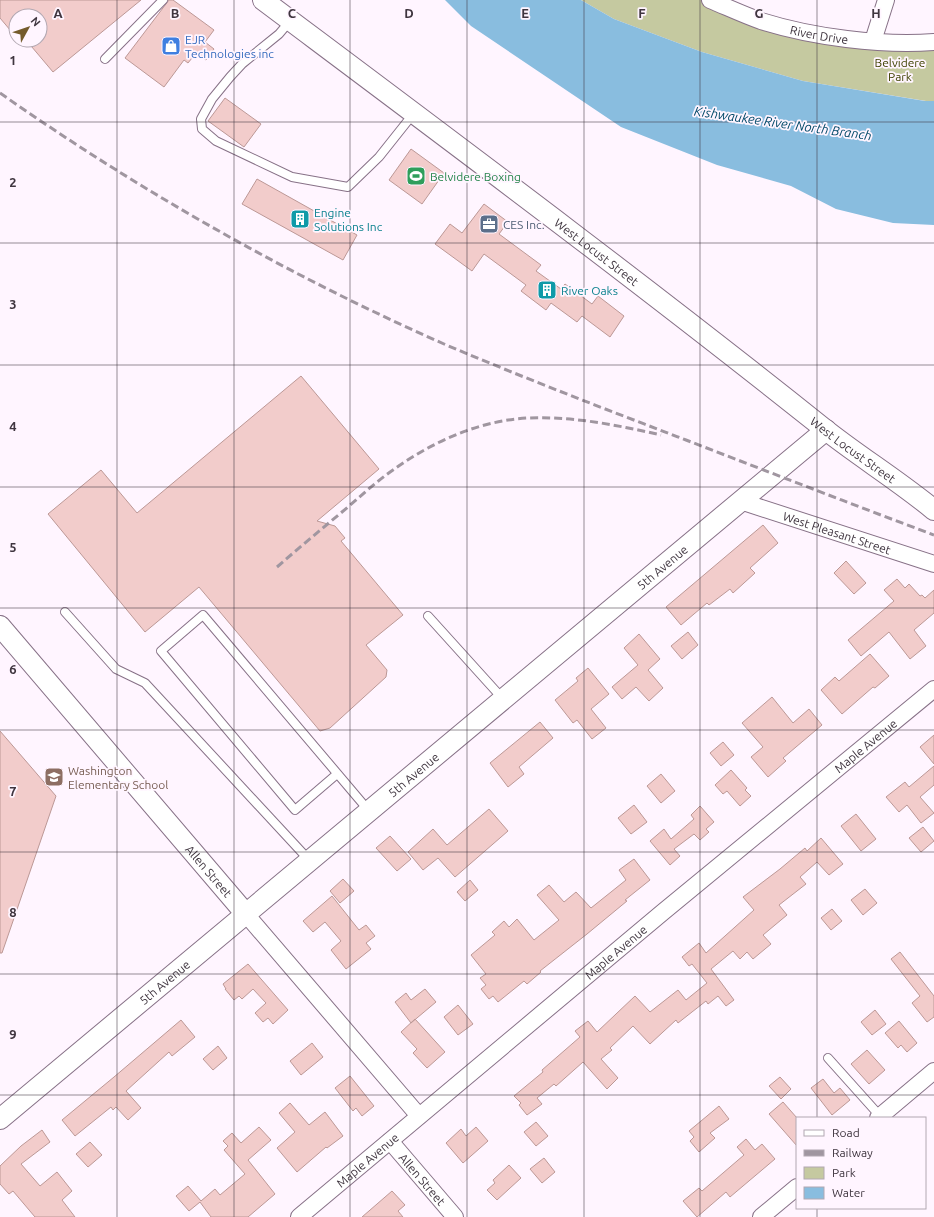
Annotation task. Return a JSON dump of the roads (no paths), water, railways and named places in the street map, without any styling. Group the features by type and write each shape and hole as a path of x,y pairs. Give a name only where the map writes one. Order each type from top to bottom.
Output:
{"street":[{"name":"West Locust Street","path":"263,0 550,215 826,430 911,490 934,494"},
{"name":"River Drive","path":"710,0 761,21 816,35 873,41 921,43 934,42"},
{"path":"873,41 886,0"},
{"name":"5th Avenue","path":"0,1118 826,430"},
{"path":"911,490 934,510"},
{"name":"West Pleasant Street","path":"740,501 934,564"},
{"name":"Allen Street","path":"0,626 419,1116"},
{"name":"Maple Avenue","path":"299,1217 663,912 934,689"},
{"path":"879,1117 934,1071"},
{"name":"Allen Street","path":"390,1141 455,1217"},
{"path":"761,1217 796,1188"}],"lane":[{"path":"105,59 163,0"},
{"path":"290,20 279,34 242,64 212,100 201,119 202,130 216,141 292,177 348,187 379,157 414,113"},
{"path":"65,612 116,670 145,683 309,860"},
{"path":"337,774 295,810 161,651 203,615 337,774 368,811"},
{"path":"428,616 502,700"},
{"path":"828,1058 879,1117"}],"water":[{"name":"Kishwaukee River North Branch","path":"445,0 581,0 614,19 702,52 803,81 925,101 934,101 934,225 893,223 836,209 791,186 717,165 621,127 471,26"}],"railway":[{"path":"0,93 106,164 216,229 328,289 386,317 444,344 534,381 934,535"},
{"path":"277,567 393,470 424,450 473,428 509,420 527,418 561,418 594,422 661,435"}],"place":[{"name":"EJR Technologies inc","path":"171,46"},
{"name":"Belvidere Boxing","path":"416,176"},
{"name":"Engine Solutions Inc","path":"300,219"},
{"name":"CES Inc.","path":"489,224"},
{"name":"River Oaks","path":"547,290"},
{"name":"Washington Elementary School","path":"54,777"}],"park label":[{"name":"Belvidere Park","path":"900,69"}]}
